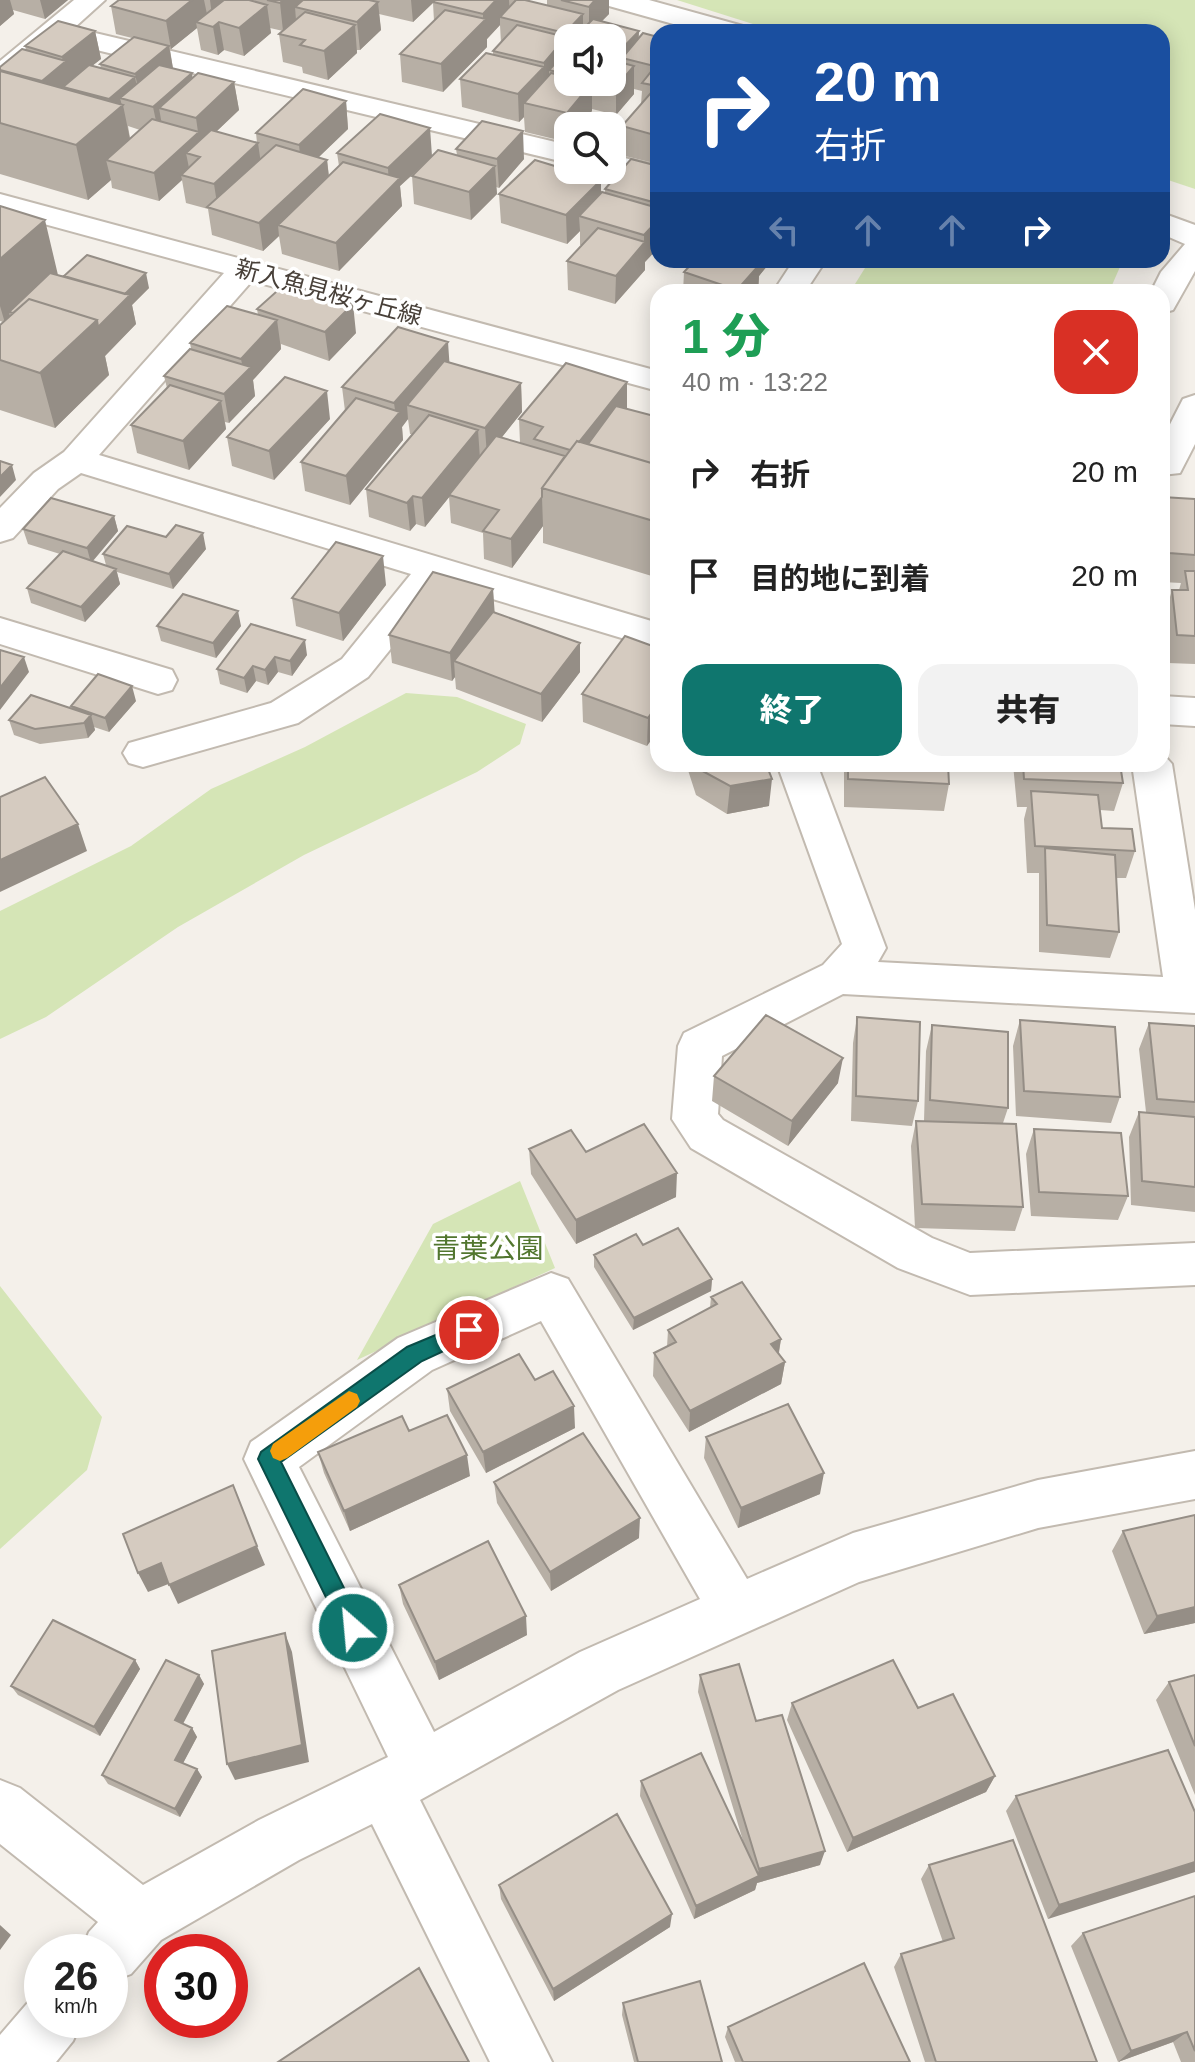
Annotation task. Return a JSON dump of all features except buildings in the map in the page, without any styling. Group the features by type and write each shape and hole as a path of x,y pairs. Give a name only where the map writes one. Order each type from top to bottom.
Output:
{"street":[{"path":"0,75 91,0"},
{"path":"619,0 704,24"},
{"path":"53,31 554,151"},
{"path":"626,167 650,173"},
{"name":"新入魚見桜ヶ丘線","path":"0,203 650,379"},
{"path":"1170,226 1195,237"},
{"path":"1170,284 1195,251"},
{"path":"0,530 46,481 76,460 245,269"},
{"path":"1175,465 1195,406"},
{"path":"76,460 650,634"},
{"path":"143,753 284,713 296,706 355,668 435,569"},
{"path":"0,631 158,680"},
{"path":"1170,710 1195,712"},
{"path":"800,772 865,948 838,977 700,1046 695,1119 707,1134 915,1253 970,1274 1195,1264"},
{"path":"838,977 1191,996 1153,772"},
{"path":"522,2062 269,1459 415,1354 551,1294 736,1611"},
{"path":"128,1934 279,1840 404,1778 599,1671 867,1554 1038,1504 1195,1475"},
{"path":"0,1808 123,1934"}],"green space":[{"path":"677,0 1195,0 1195,189 1170,181 1170,24 753,24"},
{"path":"865,268 1120,268 1112,284 855,284"},
{"path":"406,693 457,697 526,724 520,744 477,772 304,855 178,927 46,1017 0,1039 0,911 131,846 211,789 305,747"},
{"name":"青葉公園","path":"520,1181 555,1268 357,1360 433,1224"},
{"path":"0,1286 102,1417 87,1470 0,1549"}],"slow traffic":[{"path":"280,1451 349,1401"}],"route":[{"path":"353,1628 269,1459 415,1354 469,1330"}]}
